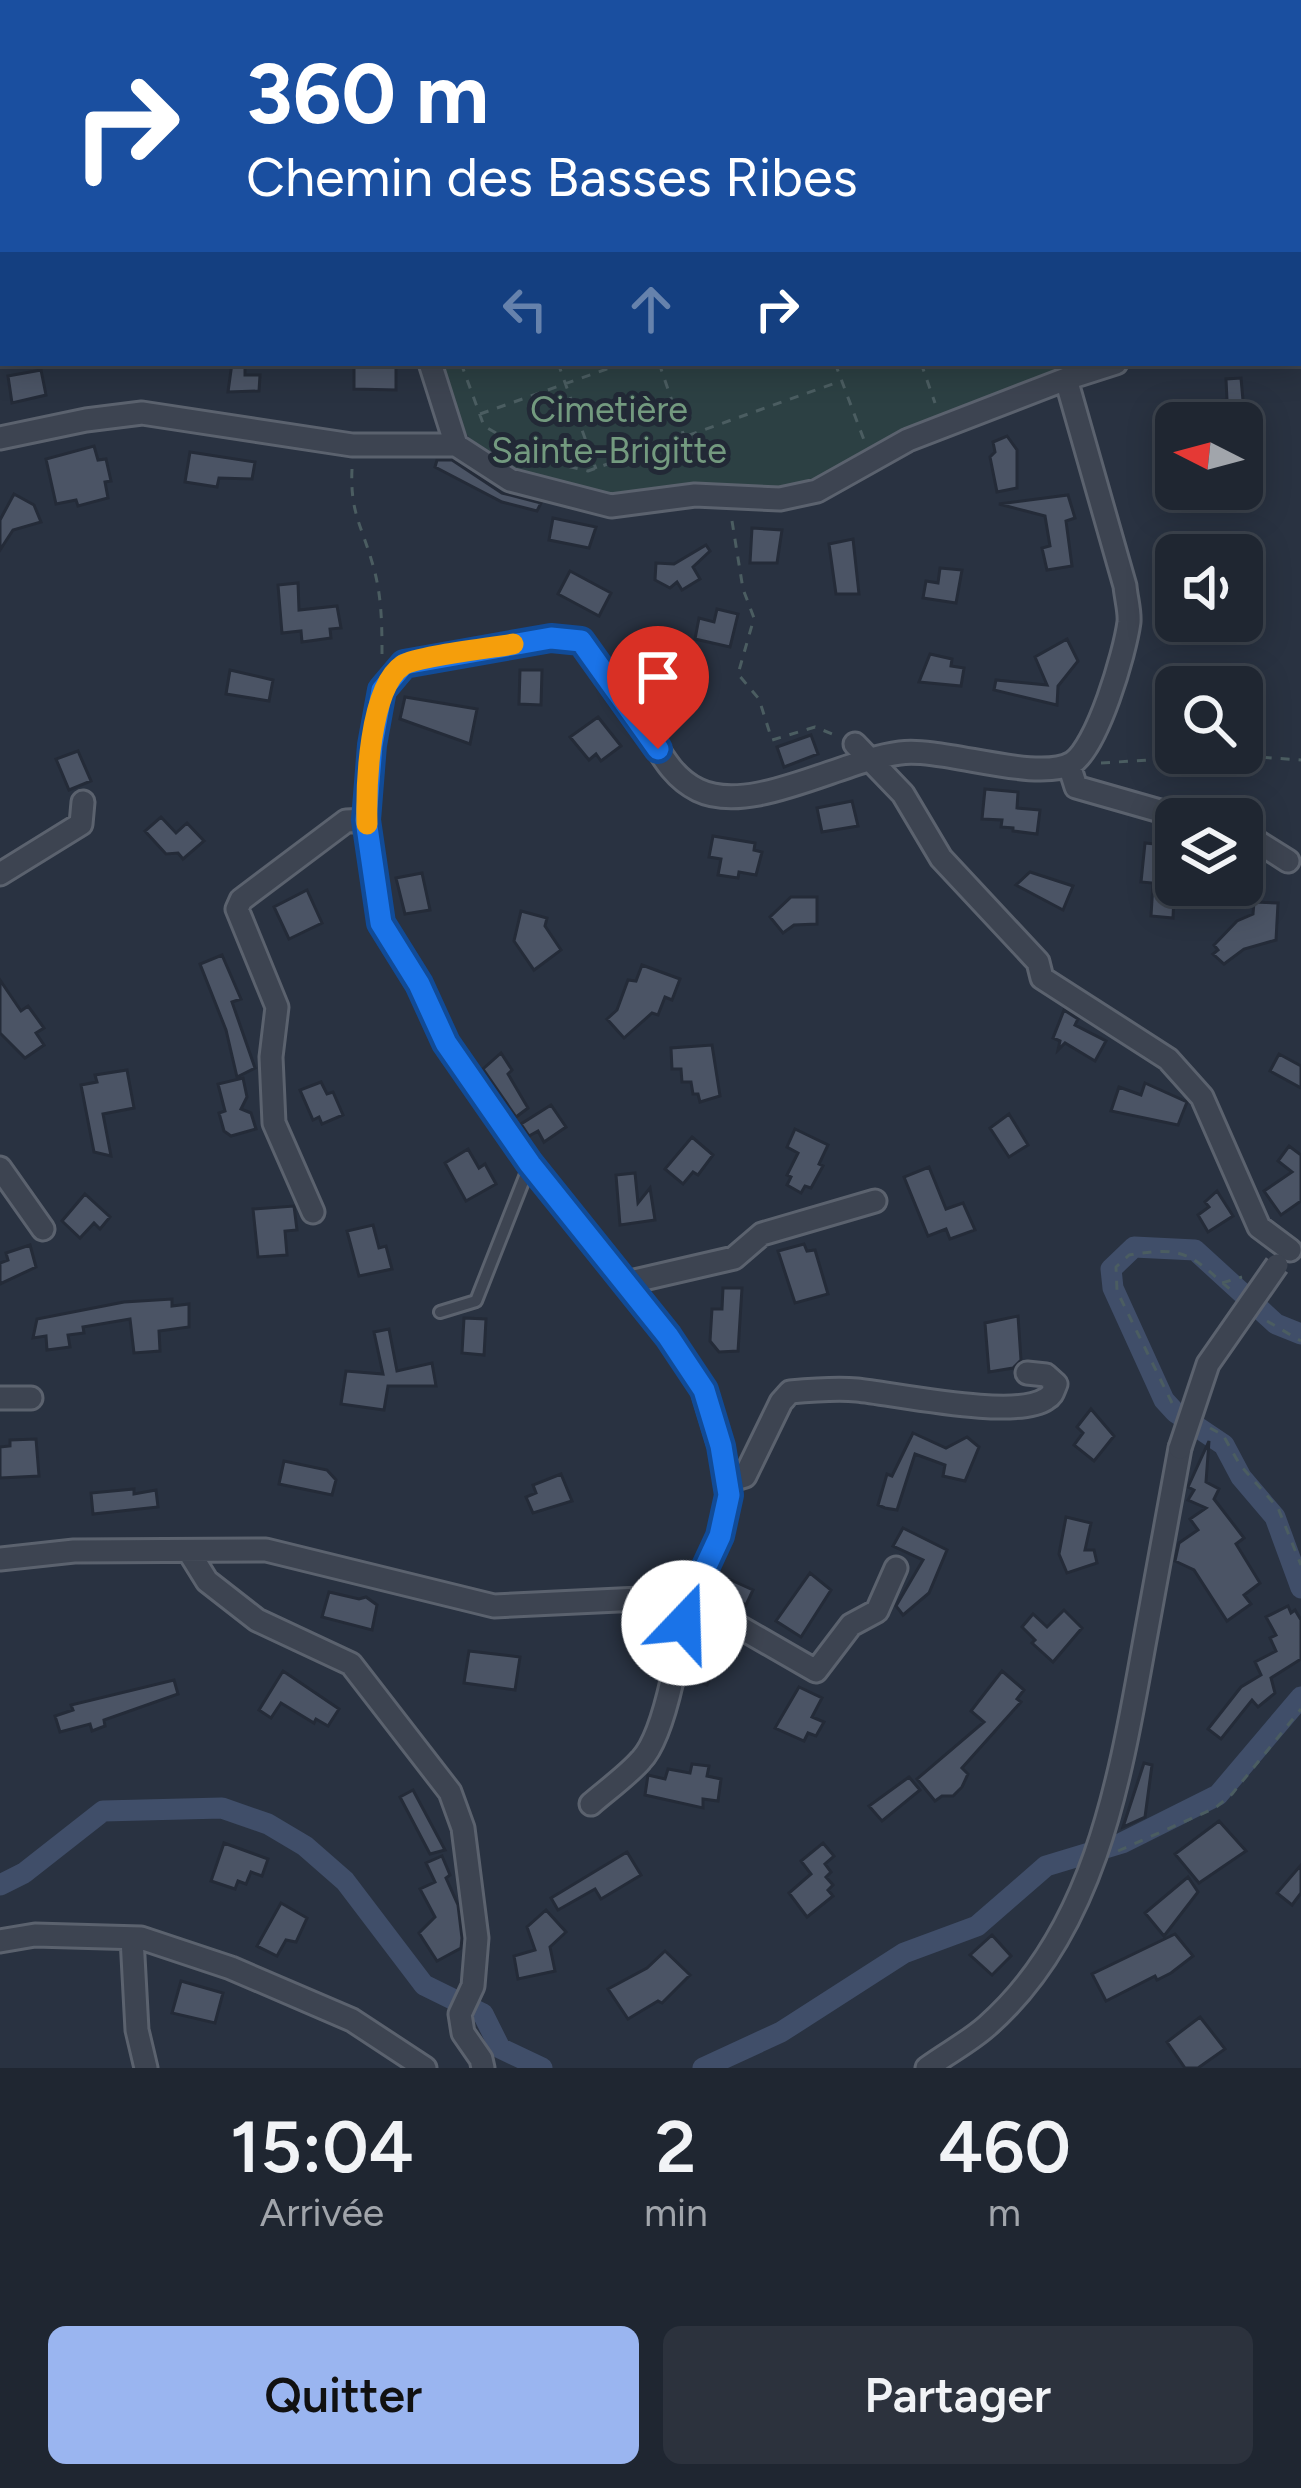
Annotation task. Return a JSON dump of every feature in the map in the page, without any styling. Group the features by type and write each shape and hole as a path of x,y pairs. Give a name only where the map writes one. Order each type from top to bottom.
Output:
{"street":[{"path":"431,366 456,445"},
{"path":"0,439 142,413 352,445 456,445 510,480 611,506 695,495 780,499 817,490 908,440 1107,366"},
{"path":"591,1804 645,1757 663,1712 684,1623 684,1595 700,1579 720,1536 729,1481 704,1390 668,1336 530,1164 446,1043 419,984 381,923 366,820 382,690 404,664 551,638 581,641 673,773 699,791 728,799 755,795 861,751 908,752 1042,769 1069,765 1088,749 1129,620 1125,586 1066,379"},
{"path":"861,751 903,794 941,859 1038,962 1042,978 1168,1059 1202,1097 1259,1227 1290,1251 1208,1364 1180,1448 1133,1709 1107,1820 1080,1896 1040,1965 988,2026 927,2068"},
{"path":"1069,765 1076,787 1155,810"},
{"path":"0,874 81,824 83,802"},
{"path":"313,1212 274,1123 271,1057 277,1007 237,909 241,900 346,821 366,820"},
{"path":"1263,845 1288,861"},
{"path":"0,1168 44,1229"},
{"path":"626,1283 734,1258 761,1234 875,1201"},
{"path":"729,1481 745,1476 790,1392 854,1390 968,1405 1043,1402 1056,1384 1046,1375 1027,1372"},
{"path":"0,1398 31,1398"},
{"path":"0,1559 74,1551 266,1550 494,1606 684,1595 816,1671 851,1625 877,1611 896,1568"},
{"path":"189,1552 207,1581 257,1620 351,1664 450,1792 463,1828 477,1938 472,1986 460,2014 463,2033 483,2068"},
{"path":"0,1941 35,1935 132,1938 231,1968 332,2012 425,2068"},
{"path":"132,1938 137,2030 146,2068"}],"lane":[{"path":"440,1312 476,1301 530,1164"}],"path":[{"path":"462,366 484,426 520,450 564,468 596,470 842,381"},
{"path":"559,366 596,470"},
{"path":"480,414 616,366"},
{"path":"660,366 685,438"},
{"path":"836,366 865,443"},
{"path":"922,366 934,403"},
{"path":"352,445 350,504 382,605 382,690"},
{"path":"730,498 743,589 754,618 738,674 759,699 772,740 815,727 861,751"},
{"path":"1069,765 1229,754 1301,760"},
{"path":"1180,1411 1167,1396 1117,1291 1116,1267 1130,1255 1181,1252 1194,1256 1222,1282 1240,1278"},
{"path":"1204,1425 1222,1435 1240,1465 1278,1508 1301,1565"},
{"path":"1091,1868 1103,1869 1120,1849 1215,1808 1232,1794 1301,1709"}],"green space":[{"name":"Cimetière Sainte-Brigitte","path":"442,366 1082,366 818,482 663,498 571,493 529,482 494,462 466,433"}],"building":[{"path":"232,366 245,366 245,375 260,375 259,391 228,392"},
{"path":"354,366 396,366 396,390 354,389"},
{"path":"41,370 46,395 12,403 8,376"},
{"path":"1241,378 1243,402 1214,402 1227,400 1226,379"},
{"path":"1007,436 1017,450 1017,488 997,492 990,457 995,452 993,442"},
{"path":"94,446 98,460 106,459 111,481 105,482 108,498 78,506 76,500 56,504 46,459"},
{"path":"190,452 255,462 252,479 219,478 217,487 185,482"},
{"path":"437,460 452,460 502,493 541,503 537,511 502,502 435,467"},
{"path":"14,494 34,505 41,522 13,530 0,550 0,520"},
{"path":"1068,495 1075,518 1066,521 1072,566 1047,570 1042,548 1050,546 1045,516 999,504"},
{"path":"553,518 596,527 589,548 549,540"},
{"path":"752,528 782,530 777,563 750,563"},
{"path":"853,539 859,594 836,594 829,544"},
{"path":"706,545 710,551 693,567 700,579 682,590 677,582 670,588 655,580 656,563 674,564"},
{"path":"940,568 962,570 956,603 923,598 926,581 938,583"},
{"path":"570,571 611,593 599,616 558,594"},
{"path":"298,583 299,610 337,606 341,628 330,629 331,638 302,642 301,631 282,633 278,585"},
{"path":"717,609 738,614 730,647 695,639 699,618 714,622"},
{"path":"1067,639 1078,661 1058,686 1057,705 994,690 996,680 1047,685 1035,657"},
{"path":"930,654 952,659 951,666 964,668 961,686 919,682"},
{"path":"230,670 273,680 269,701 226,694"},
{"path":"520,670 542,670 541,705 519,704"},
{"path":"405,697 477,709 470,744 400,719"},
{"path":"598,717 621,746 601,761 596,754 589,760 570,737"},
{"path":"811,735 818,754 784,767 777,747"},
{"path":"78,751 91,781 69,790 56,759"},
{"path":"985,789 1018,792 1017,808 1040,810 1037,834 1001,827 1002,820 982,819"},
{"path":"852,801 858,826 822,832 817,808"},
{"path":"161,817 176,833 187,823 204,841 183,859 178,853 166,854 145,831"},
{"path":"713,836 755,843 754,850 762,852 756,875 718,875 721,859 709,857"},
{"path":"1145,843 1155,844 1155,906 1174,906 1173,918 1151,916 1153,883 1141,882"},
{"path":"1030,872 1073,886 1063,910 1016,885"},
{"path":"422,873 430,910 405,914 396,878"},
{"path":"307,890 322,923 289,939 274,907"},
{"path":"791,897 817,897 817,924 794,925 783,933 770,917"},
{"path":"1278,903 1276,940 1244,949 1224,964 1213,954 1218,950 1214,945 1237,921 1253,914 1254,906"},
{"path":"521,911 547,918 545,926 561,950 534,970 514,941"},
{"path":"222,955 241,999 232,1002 255,1068 237,1077 226,1030 200,964"},
{"path":"642,965 680,979 672,1000 665,997 658,1015 652,1013 624,1038 607,1019 617,1010 628,980 636,981"},
{"path":"0,980 21,1011 28,1006 44,1028 36,1033 44,1045 25,1058 0,1033"},
{"path":"1064,1010 1078,1019 1075,1025 1106,1041 1095,1061 1065,1043 1058,1050 1060,1041 1053,1038"},
{"path":"712,1045 720,1096 700,1102 691,1082 682,1082 681,1069 672,1069 671,1048"},
{"path":"501,1053 528,1108 516,1117 483,1069"},
{"path":"1279,1054 1301,1066 1301,1088 1270,1071"},
{"path":"127,1070 134,1108 103,1114 111,1156 94,1152 81,1085 97,1082 95,1075"},
{"path":"243,1078 247,1097 241,1109 251,1113 256,1129 231,1136 224,1131 219,1113 225,1111 218,1084"},
{"path":"321,1082 327,1094 333,1092 343,1115 322,1124 319,1117 313,1120 300,1090"},
{"path":"1145,1083 1187,1102 1178,1125 1111,1111 1119,1087 1141,1095"},
{"path":"551,1105 566,1127 544,1142 538,1131 529,1136 521,1124"},
{"path":"1009,1114 1028,1145 1009,1157 990,1128"},
{"path":"795,1129 828,1145 811,1188 805,1186 801,1193 787,1185 798,1153 787,1147"},
{"path":"692,1137 713,1155 698,1175 693,1172 683,1184 665,1169"},
{"path":"1289,1146 1301,1155 1301,1201 1281,1215 1264,1191 1292,1172 1278,1161"},
{"path":"468,1149 479,1168 485,1164 496,1184 466,1201 445,1163"},
{"path":"929,1167 946,1209 963,1203 975,1230 950,1239 946,1229 928,1236 904,1177"},
{"path":"635,1173 638,1203 650,1188 655,1220 620,1225 616,1175"},
{"path":"1217,1191 1233,1216 1208,1232 1198,1215 1209,1207 1205,1202"},
{"path":"85,1194 110,1217 100,1229 94,1223 80,1238 62,1221"},
{"path":"294,1206 297,1230 285,1231 287,1255 258,1257 253,1209"},
{"path":"373,1225 379,1248 386,1246 392,1269 359,1276 347,1231"},
{"path":"804,1244 807,1251 815,1250 828,1294 795,1303 778,1251"},
{"path":"30,1245 36,1267 0,1284 0,1263 8,1260 6,1253"},
{"path":"723,1288 742,1288 738,1351 719,1352 710,1341 712,1309 722,1309"},
{"path":"172,1299 172,1306 189,1304 189,1327 159,1331 160,1351 134,1353 130,1319 83,1327 84,1333 68,1335 70,1347 47,1350 46,1336 33,1338 37,1319 124,1302"},
{"path":"1018,1316 1021,1360 1013,1368 989,1372 985,1323"},
{"path":"464,1318 486,1319 484,1355 462,1353"},
{"path":"389,1329 397,1371 432,1363 436,1386 388,1386 384,1410 341,1404 346,1371 383,1374 374,1332"},
{"path":"1091,1409 1114,1436 1094,1461 1074,1445 1083,1433 1077,1427"},
{"path":"913,1433 946,1448 967,1437 979,1447 965,1481 943,1476 945,1465 915,1454 897,1510 878,1505 887,1474 892,1476"},
{"path":"36,1439 39,1476 0,1478 0,1447 10,1446 10,1440"},
{"path":"1209,1441 1206,1482 1219,1489 1214,1499 1244,1538 1236,1544 1260,1583 1244,1595 1251,1604 1227,1621 1194,1570 1175,1561 1179,1543 1198,1530 1190,1519 1206,1508 1188,1500 1194,1490 1188,1487"},
{"path":"284,1461 327,1470 336,1480 332,1495 279,1484"},
{"path":"561,1474 572,1501 533,1513 526,1497 536,1493 533,1485"},
{"path":"134,1489 134,1494 156,1490 158,1507 93,1514 91,1493"},
{"path":"1066,1517 1091,1523 1085,1550 1094,1550 1097,1563 1067,1573 1059,1554"},
{"path":"903,1528 947,1550 929,1593 903,1615 896,1606 923,1560 893,1546"},
{"path":"810,1573 831,1590 801,1637 776,1621"},
{"path":"731,1580 753,1590 746,1605 739,1601 736,1608 721,1599"},
{"path":"329,1592 366,1597 377,1605 372,1630 322,1617"},
{"path":"1288,1606 1301,1620 1301,1659 1271,1678 1275,1693 1258,1707 1252,1700 1221,1739 1208,1729 1241,1687 1261,1675 1255,1662 1276,1651 1270,1638 1276,1635 1266,1617"},
{"path":"1064,1610 1082,1628 1053,1662 1022,1627 1033,1614 1047,1627"},
{"path":"706,1636 727,1643 707,1685 689,1677"},
{"path":"469,1651 520,1657 515,1690 464,1683"},
{"path":"283,1671 339,1709 328,1726 281,1703 271,1718 259,1710"},
{"path":"1002,1671 1024,1690 1017,1699 1021,1702 962,1768 968,1774 962,1787 953,1796 935,1801 917,1779 984,1722 971,1711"},
{"path":"174,1680 178,1694 104,1720 105,1726 92,1731 90,1724 60,1732 55,1716 73,1710 71,1705"},
{"path":"799,1687 822,1698 812,1717 824,1722 816,1736 808,1733 804,1741 775,1728"},
{"path":"1144,1763 1152,1765 1145,1817 1123,1827"},
{"path":"692,1764 709,1766 707,1776 721,1779 718,1801 703,1799 703,1808 645,1795 648,1775 665,1779 668,1769 690,1773"},
{"path":"909,1777 920,1790 882,1821 869,1806"},
{"path":"413,1790 445,1850 430,1854 400,1797"},
{"path":"1219,1821 1246,1851 1199,1883 1175,1854"},
{"path":"224,1843 268,1859 262,1876 251,1872 246,1884 238,1881 235,1889 211,1881"},
{"path":"823,1843 834,1856 825,1864 831,1872 826,1877 833,1885 828,1890 833,1896 807,1917 789,1893 811,1874 801,1861"},
{"path":"627,1852 641,1875 601,1899 595,1889 558,1910 551,1898"},
{"path":"442,1856 458,1905 462,1938 461,1948 437,1961 419,1933 435,1917 420,1889 435,1882 426,1863"},
{"path":"1301,1865 1301,1893 1292,1905 1277,1893"},
{"path":"1188,1877 1198,1892 1164,1936 1145,1913"},
{"path":"281,1903 307,1918 296,1942 286,1940 277,1956 257,1946"},
{"path":"546,1910 566,1932 550,1947 555,1971 518,1979 514,1956 535,1950 527,1927"},
{"path":"1175,1934 1193,1956 1171,1973 1106,2001 1092,1974"},
{"path":"992,1935 1011,1956 992,1975 970,1955"},
{"path":"665,1951 690,1975 662,2003 628,2019 608,1989 647,1968"},
{"path":"181,1981 223,1993 215,2023 172,2013"},
{"path":"1200,2017 1225,2049 1198,2068 1185,2068 1167,2042"}],"waterway":[{"path":"1301,1334 1276,1324 1195,1250 1134,1247 1111,1269 1113,1288 1164,1400 1224,1445 1241,1477 1275,1517 1301,1588"},
{"path":"703,2068 781,2032 904,1953 977,1926 1046,1866 1122,1843 1218,1795 1301,1697"},
{"path":"0,1885 24,1873 103,1811 222,1808 268,1824 305,1846 345,1881 424,1985 483,2014 500,2048 542,2068"}],"slow traffic":[{"path":"367,824 372,745 382,690 404,664 513,644"}],"route":[{"path":"658,749 581,641 551,638 404,664 382,690 366,820 381,923 419,984 446,1043 530,1164 668,1336 704,1390 729,1495 720,1536 700,1579 684,1595 684,1623"}]}
